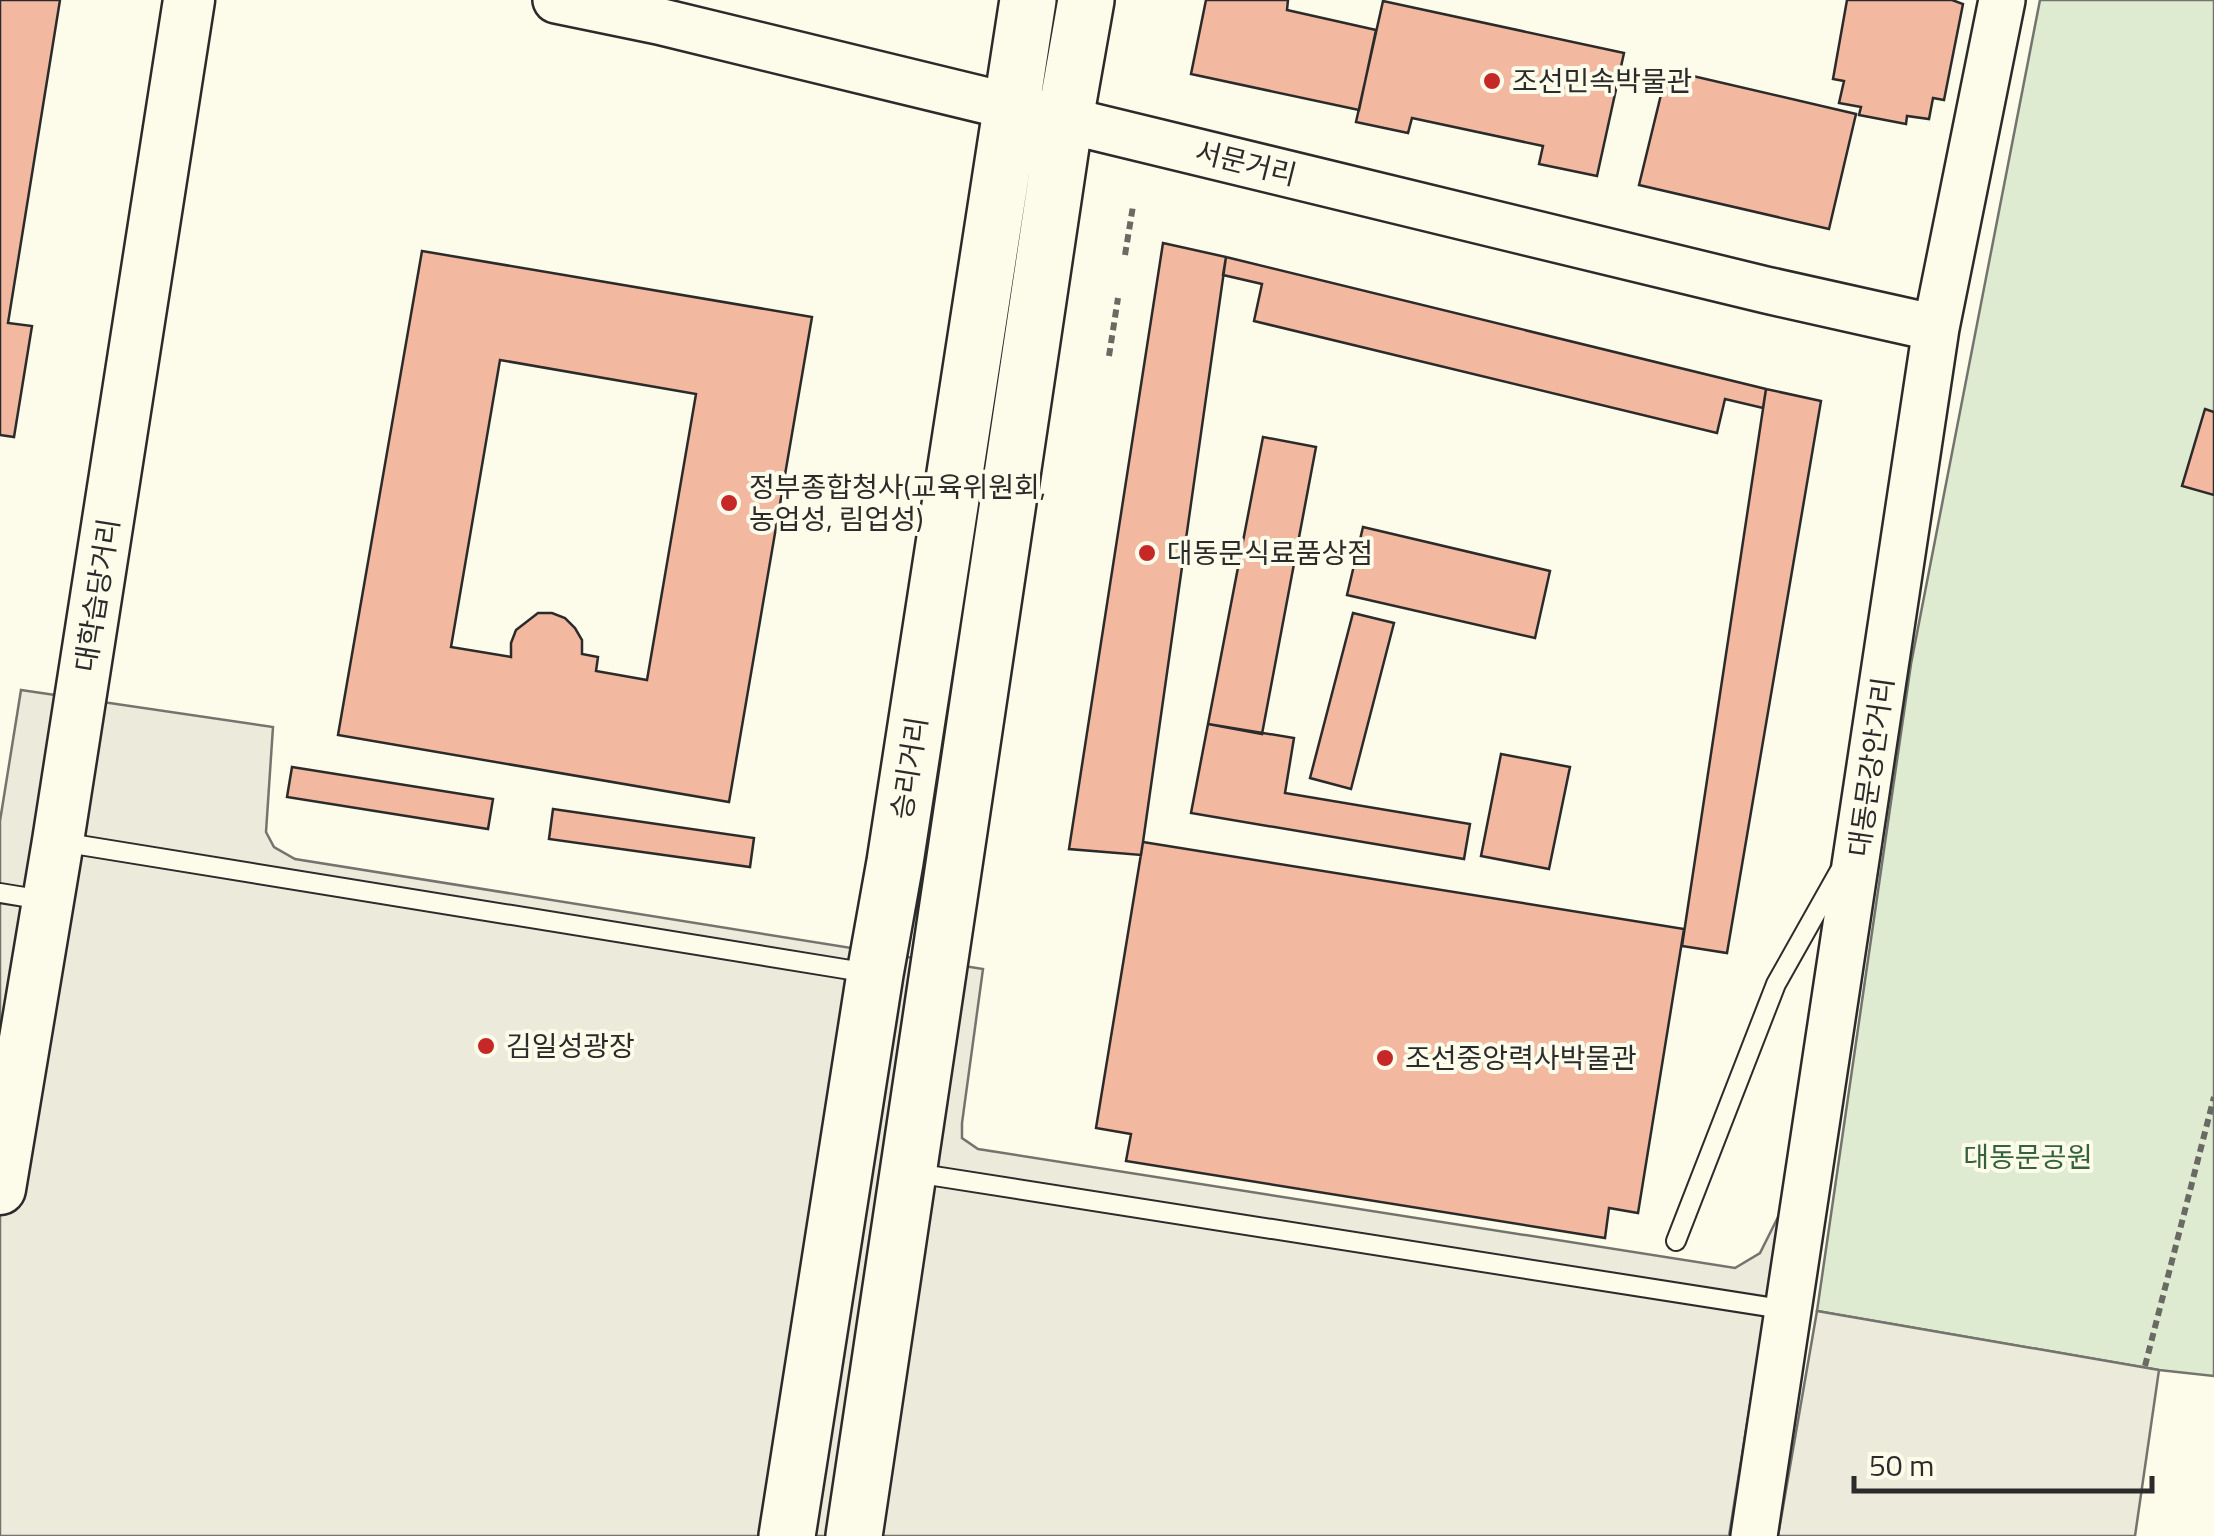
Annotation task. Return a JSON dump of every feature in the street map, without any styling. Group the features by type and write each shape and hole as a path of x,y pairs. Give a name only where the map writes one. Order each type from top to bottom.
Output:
{"main road":[{"name":"대학습당거리","path":"0,1188 24,897 58,841 189,0"},
{"name":"승리거리","path":"787,1536 1028,0"},
{"path":"854,1536 1086,0"}],"street":[{"name":"서문거리","path":"556,0 658,21 1936,328"},
{"name":"대동문강안거리","path":"1754,1536 1936,328 2002,0"}],"lane":[{"path":"1676,1241 1776,984 1860,835"},
{"path":"58,841 874,974"},
{"path":"910,1172 1790,1310"}],"path":[{"path":"1125,255 1132,206"},
{"path":"1109,356 1118,298"},
{"path":"2145,1366 2214,1097"}],"green space":[{"name":"대동문공원","path":"2040,0 2214,0 2214,1376 1817,1311 1911,664"}],"shaded area":[{"name":"김일성광장","path":"21,690 273,727 266,832 274,847 295,859 983,969 962,1123 962,1138 978,1149 1735,1268 1760,1253 1781,1211 1729,1536 0,1536 0,821"},
{"path":"1817,1311 2159,1370 2135,1536 1778,1536"}],"building":[{"path":"0,0 60,0 8,323 32,326 14,437 0,435"},
{"path":"1206,0 1288,0 1287,10 1376,30 1359,110 1191,74"},
{"path":"1847,0 1952,0 1963,4 1944,100 1933,98 1929,119 1907,116 1906,124 1859,115 1861,107 1839,103 1844,81 1833,79"},
{"name":"조선민속박물관","path":"1383,1 1624,53 1597,176 1539,164 1543,146 1412,118 1408,133 1356,122"},
{"path":"1667,70 1856,114 1829,229 1639,185"},
{"path":"1163,243 1226,257 1141,855 1069,849"},
{"name":"정부종합청사(교육위원회, 농업성, 림업성)","path":"422,251 812,317 729,802 338,735","holes":["500,360 696,394 647,680 596,671 598,657 582,654 582,640 575,628 552,613 538,613 516,630 511,657 451,647"]},
{"path":"1226,257 1766,389 1763,408 1725,399 1717,433 1254,321 1262,284 1223,275"},
{"path":"1766,389 1821,401 1727,953 1682,946"},
{"path":"2205,409 2214,412 2214,495 2182,486"},
{"path":"1263,437 1316,447 1262,734 1208,724"},
{"path":"1363,527 1550,571 1535,638 1347,595"},
{"path":"1353,613 1394,623 1351,789 1310,778"},
{"path":"1208,724 1294,738 1285,793 1470,824 1464,859 1191,813"},
{"path":"1501,754 1570,767 1549,869 1481,856"},
{"path":"292,767 493,799 488,829 287,797"},
{"path":"553,809 754,838 750,867 549,839"},
{"name":"조선중앙력사박물관","path":"1143,842 1684,929 1638,1213 1609,1208 1605,1238 1126,1161 1131,1134 1096,1128"}],"place":[{"name":"조선민속박물관","path":"1492,81"},
{"name":"정부종합청사(교육위원회, 농업성, 림업성)","path":"729,503"},
{"name":"대동문식료품상점","path":"1147,553"},
{"name":"김일성광장","path":"486,1046"},
{"name":"조선중앙력사박물관","path":"1385,1058"}]}
